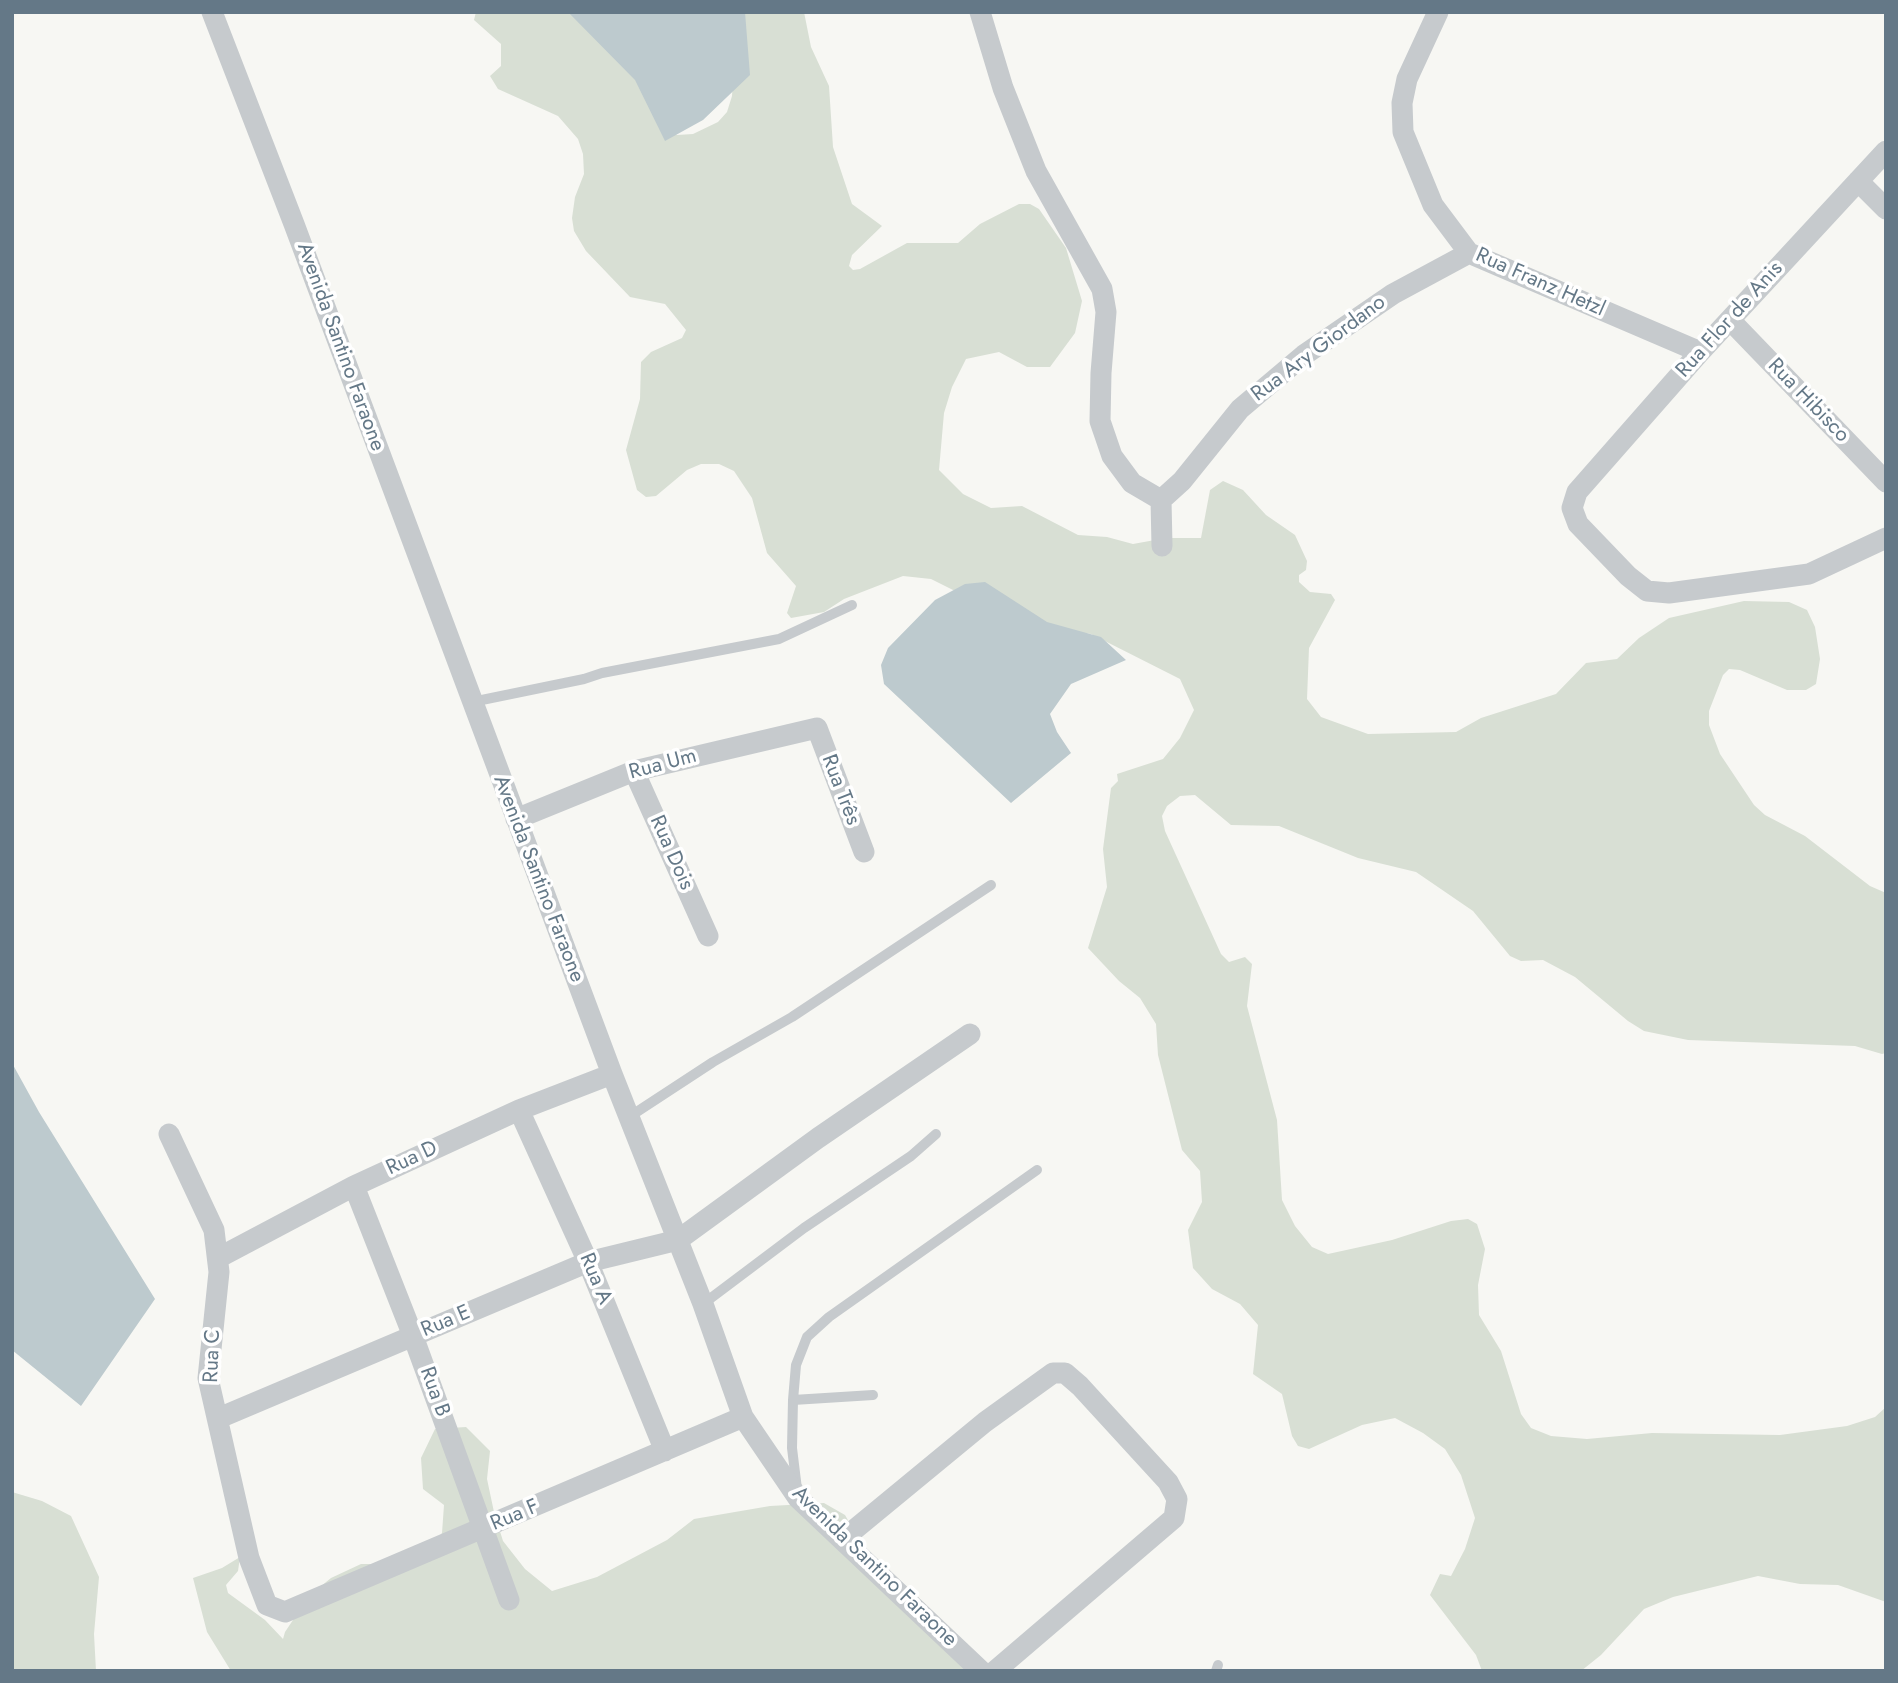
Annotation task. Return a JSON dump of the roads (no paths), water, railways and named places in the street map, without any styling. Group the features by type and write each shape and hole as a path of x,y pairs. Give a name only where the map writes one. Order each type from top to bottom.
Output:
{"street":[{"name":"Avenida Santino Faraone","path":"212,12 295,224 472,702 612,1074 703,1304 743,1417 799,1498 981,1671"},
{"path":"980,12 1003,88 1037,171 1102,289 1107,312 1100,421 1112,456 1132,483 1161,500 1163,546"},
{"name":"Rua Franz Hetzl","path":"1438,12 1407,79 1402,103 1403,132 1433,205 1469,253 1700,352"},
{"name":"Rua Flor de Anis","path":"1886,151 1700,352 1577,492 1572,508 1578,524 1647,591 1669,593 1809,574 1886,538"},
{"path":"1857,181 1886,209"},
{"name":"Rua Ary Giordano","path":"1161,500 1182,481 1240,409 1304,355 1393,294 1469,253"},
{"name":"Rua Hibisco","path":"1730,320 1886,482"},
{"name":"Rua Um","path":"516,819 634,771 817,728"},
{"name":"Rua Três","path":"817,728 864,852"},
{"name":"Rua Dois","path":"634,771 708,936"},
{"path":"678,1240 818,1138 970,1034"},
{"name":"Rua D","path":"218,1258 354,1186 519,1110 612,1074"},
{"name":"Rua A","path":"519,1110 588,1262 666,1451"},
{"name":"Rua C","path":"169,1134 214,1230 219,1272 208,1378 249,1558 267,1605 285,1612"},
{"name":"Rua B","path":"354,1186 413,1336 509,1600"},
{"name":"Rua E","path":"219,1418 588,1262 678,1240"},
{"path":"844,1539 985,1422 1053,1373 1065,1373 1080,1386 1168,1482 1177,1499 1174,1518 995,1671"},
{"name":"Rua F","path":"285,1612 743,1417"}],"lane":[{"path":"472,702 602,673 779,639 852,605"},
{"path":"629,1118 713,1062 802,1010 991,885"},
{"path":"703,1304 804,1228 911,1156 936,1134"},
{"path":"799,1498 792,1448 793,1400 796,1365 807,1337 829,1317 1037,1170"},
{"path":"793,1400 873,1395"}]}
